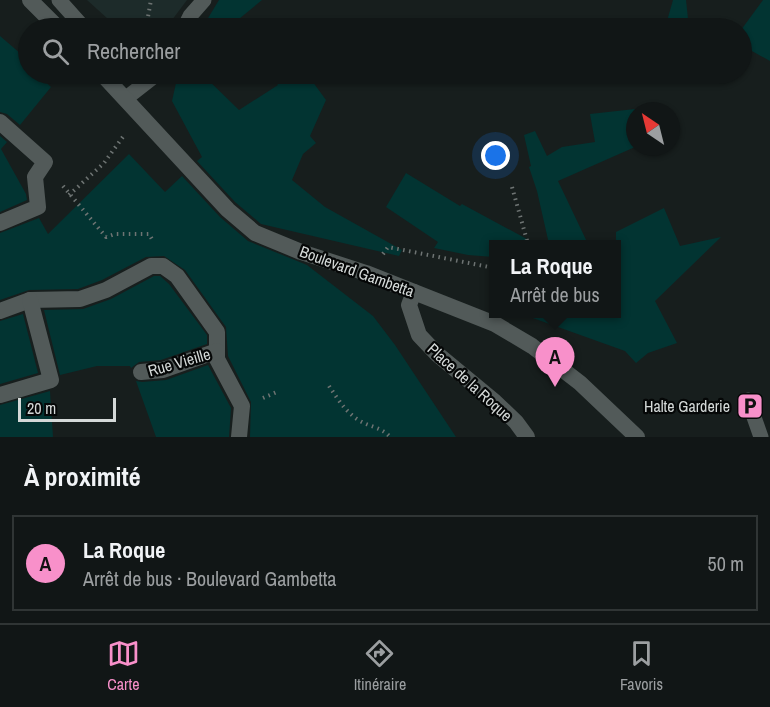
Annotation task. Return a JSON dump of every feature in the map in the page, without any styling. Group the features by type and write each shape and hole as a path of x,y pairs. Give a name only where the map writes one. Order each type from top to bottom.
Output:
{"street":[{"path":"30,0 48,18"},
{"name":"Boulevard Gambetta","path":"112,84 228,210 255,232 301,252 366,273 495,324 532,346 580,383 637,437"},
{"path":"0,122 45,162 35,177 38,207 0,223"},
{"path":"0,311 30,300 80,299 106,291 151,266 163,266 177,276 217,332 218,359 242,406 239,437"},
{"name":"Place de la Roque","path":"414,292 409,305 419,335 437,354 509,416 527,437"},
{"path":"0,395 51,380 30,300"},
{"name":"Rue Vieille","path":"141,372 163,370 217,351"}],"lane":[{"path":"59,0 75,18"},
{"path":"189,18 204,0"},
{"path":"126,99 145,84"},
{"path":"748,400 761,437"}],"path":[{"path":"148,18 151,0"},
{"path":"69,195 104,163 126,132"},
{"path":"45,162 69,195 106,237 115,234 149,234 153,243 151,266"},
{"path":"512,187 527,240"},
{"path":"378,261 388,247 489,267"},
{"path":"329,386 354,417 365,424 385,431 390,437"}],"shaded area":[{"path":"87,0 187,0 174,18 107,18"}],"building":[{"path":"219,0 262,0 240,18 208,18"},
{"path":"673,0 686,0 688,18 668,18"},
{"path":"763,0 770,0 770,61 752,51 752,18 750,18"},
{"path":"0,36 18,51 18,84 48,84 51,87 20,125 7,114 0,112"},
{"path":"176,84 212,84 239,110 277,84 314,84 326,100 310,136 316,143 303,154 292,180 325,207 402,250 399,256 261,224 235,202 197,161 202,157 172,101"},
{"path":"626,110 626,151 558,181 586,240 548,240 529,167 531,166 524,135 535,131 547,156 562,147 595,142 590,114"},
{"path":"0,136 7,142 1,149 26,194 27,200 0,212"},
{"path":"129,154 165,192 182,176 220,217 248,241 307,265 373,316 456,437 250,437 251,402 228,356 226,327 185,270 164,256 146,257 102,280 78,289 29,290 0,300 0,233 39,218 48,234"},
{"path":"406,173 460,206 462,204 529,240 489,240 489,257 434,248 438,242 386,207"},
{"path":"664,208 680,246 721,237 655,301 677,343 648,353 636,363 625,351 533,318 621,318 621,240 616,240 616,232"},
{"path":"154,276 160,276 169,284 207,335 207,344 161,360 139,362 131,368 130,366 97,366 60,375 44,310 83,309 111,299"},
{"path":"23,314 38,373 0,384 0,321"},
{"path":"208,365 231,408 229,437 156,437 136,381 166,380"},
{"path":"50,391 53,437 0,437 0,405"}],"place":[{"name":"La Roque","path":"555,387"},
{"name":"Halte Garderie","path":"750,406"}]}
